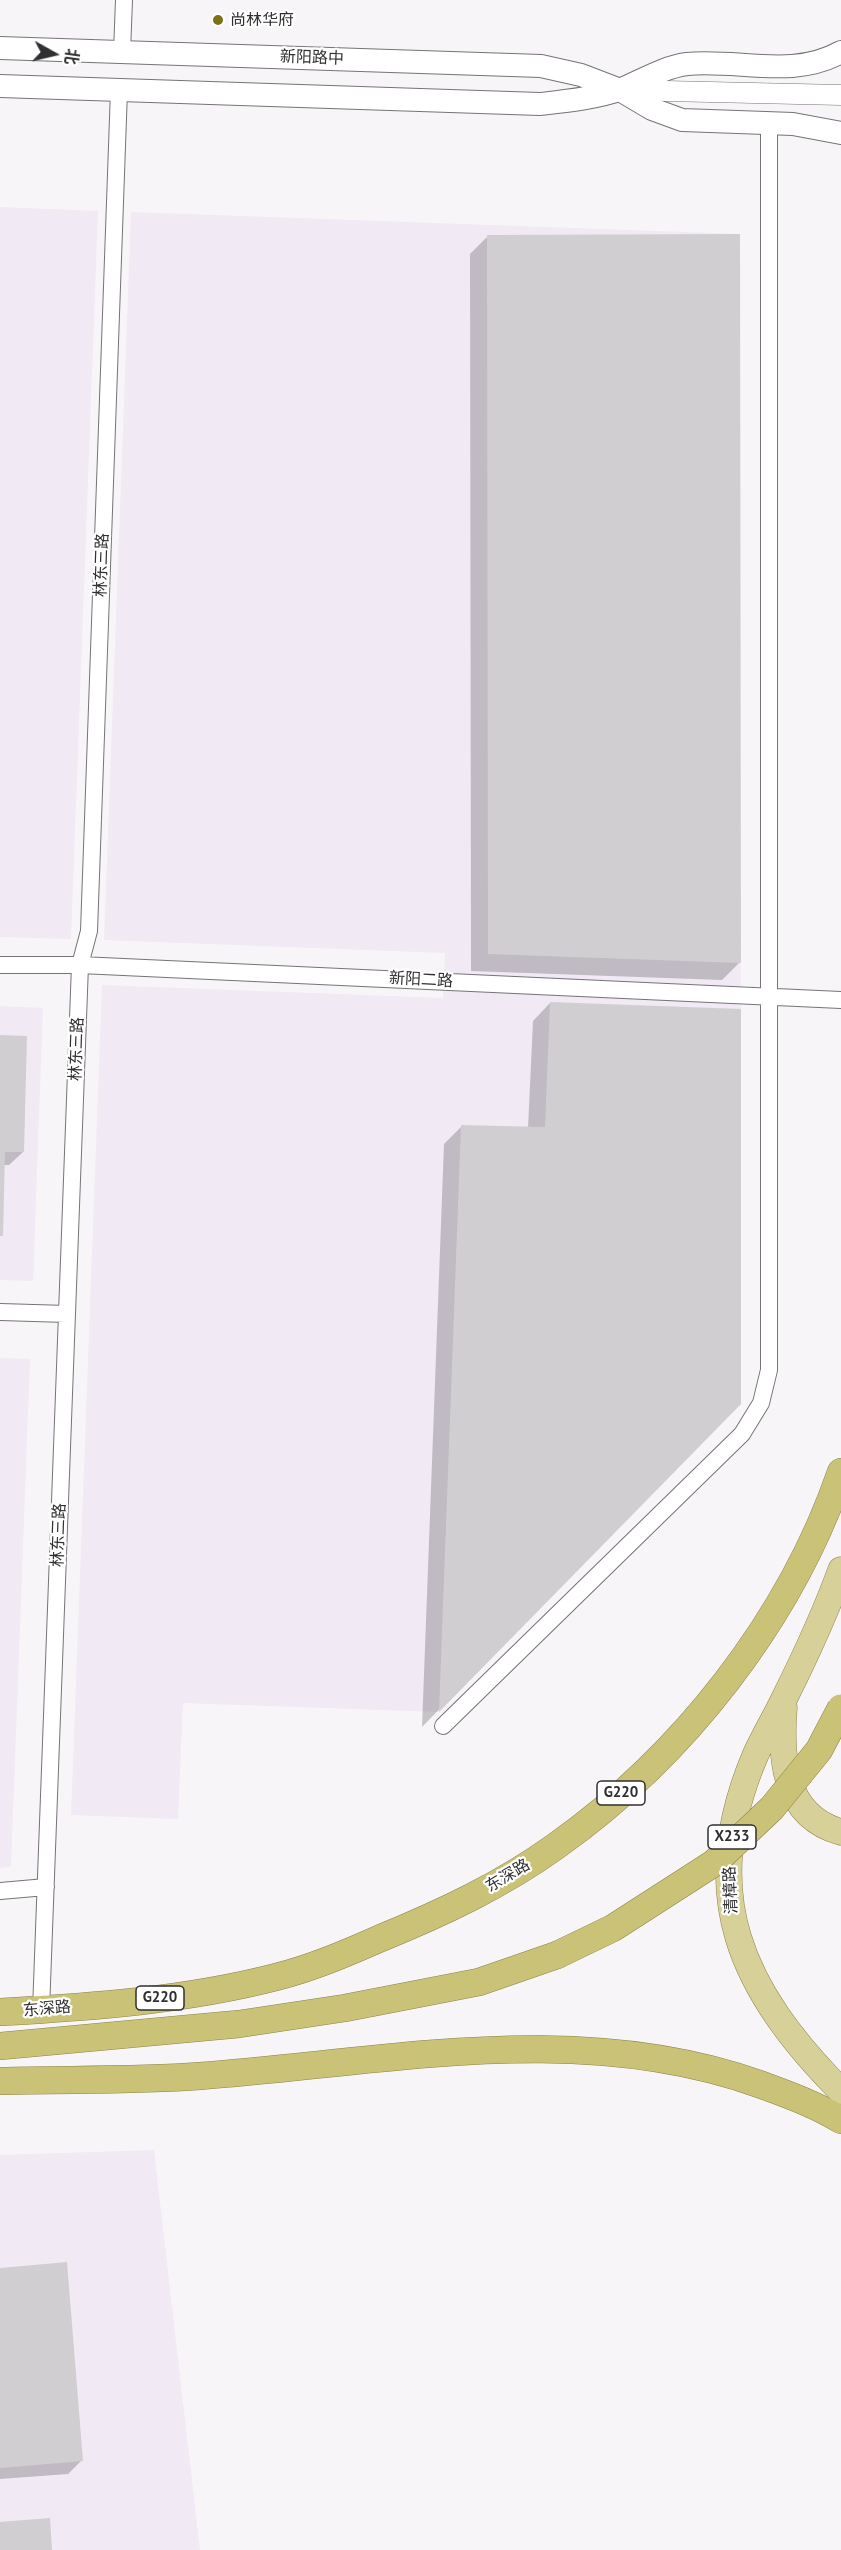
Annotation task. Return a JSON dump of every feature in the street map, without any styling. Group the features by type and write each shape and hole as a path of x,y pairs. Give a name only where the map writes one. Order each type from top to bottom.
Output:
{"highway":[{"name":"东深路","path":"0,2012 153,1999 276,1977 330,1960 431,1918 496,1885 556,1846 639,1777 714,1695 749,1649 809,1551 841,1472"},
{"name":"东深路","path":"0,2046 239,2024 345,2008 479,1982 557,1955 613,1928 714,1863 772,1808 812,1758 841,1708"},
{"path":"0,2081 198,2076 419,2054 538,2048 647,2055 706,2067 789,2095 841,2120"}],"main road":[{"name":"新阳路中","path":"0,48 541,66 581,75 620,90"},
{"path":"620,90 653,75 686,64 791,66 815,64 841,52"},
{"name":"新阳路中","path":"0,86 540,104 620,90"},
{"path":"620,90 652,109 682,120 793,124 841,133"},
{"name":"清樟路","path":"841,1570 785,1698 755,1755 741,1794 729,1857 730,1910 738,1942 765,2000 782,2025 841,2091"},
{"path":"785,1698 783,1765 792,1791 808,1814 828,1828 841,1832"}],"street":[{"path":"122,52 124,0"},
{"name":"林东三路","path":"41,2010 80,965 89,931 119,90"},
{"name":"新阳路中","path":"620,90 841,95"},
{"path":"443,1726 742,1434 761,1403 769,1370 769,123"},
{"name":"新阳二路","path":"0,964 80,965 841,1000"},
{"path":"0,1312 67,1314"},
{"path":"0,1891 46,1887"}],"shaded area":[{"path":"0,207 98,211 71,939 0,937"},
{"path":"131,212 740,234 741,1404 439,1712 183,1703 178,1819 71,1815 102,985 443,998 445,953 104,940"},
{"path":"0,1006 43,1008 33,1281 0,1280"},
{"path":"0,1358 30,1359 11,1867 0,1868"},
{"path":"154,2150 200,2550 0,2550 0,2155"}],"building":[{"path":"740,234 741,963 488,954 487,235"},
{"path":"550,1002 741,1009 741,1404 439,1712 461,1125 545,1127"},
{"path":"0,1035 27,1036 24,1152 5,1152 3,1236 0,1236"},
{"path":"67,2262 83,2461 0,2468 0,2268"},
{"path":"50,2518 52,2550 0,2550 0,2522"}],"place":[{"name":"尚林华府","path":"218,20"}]}
